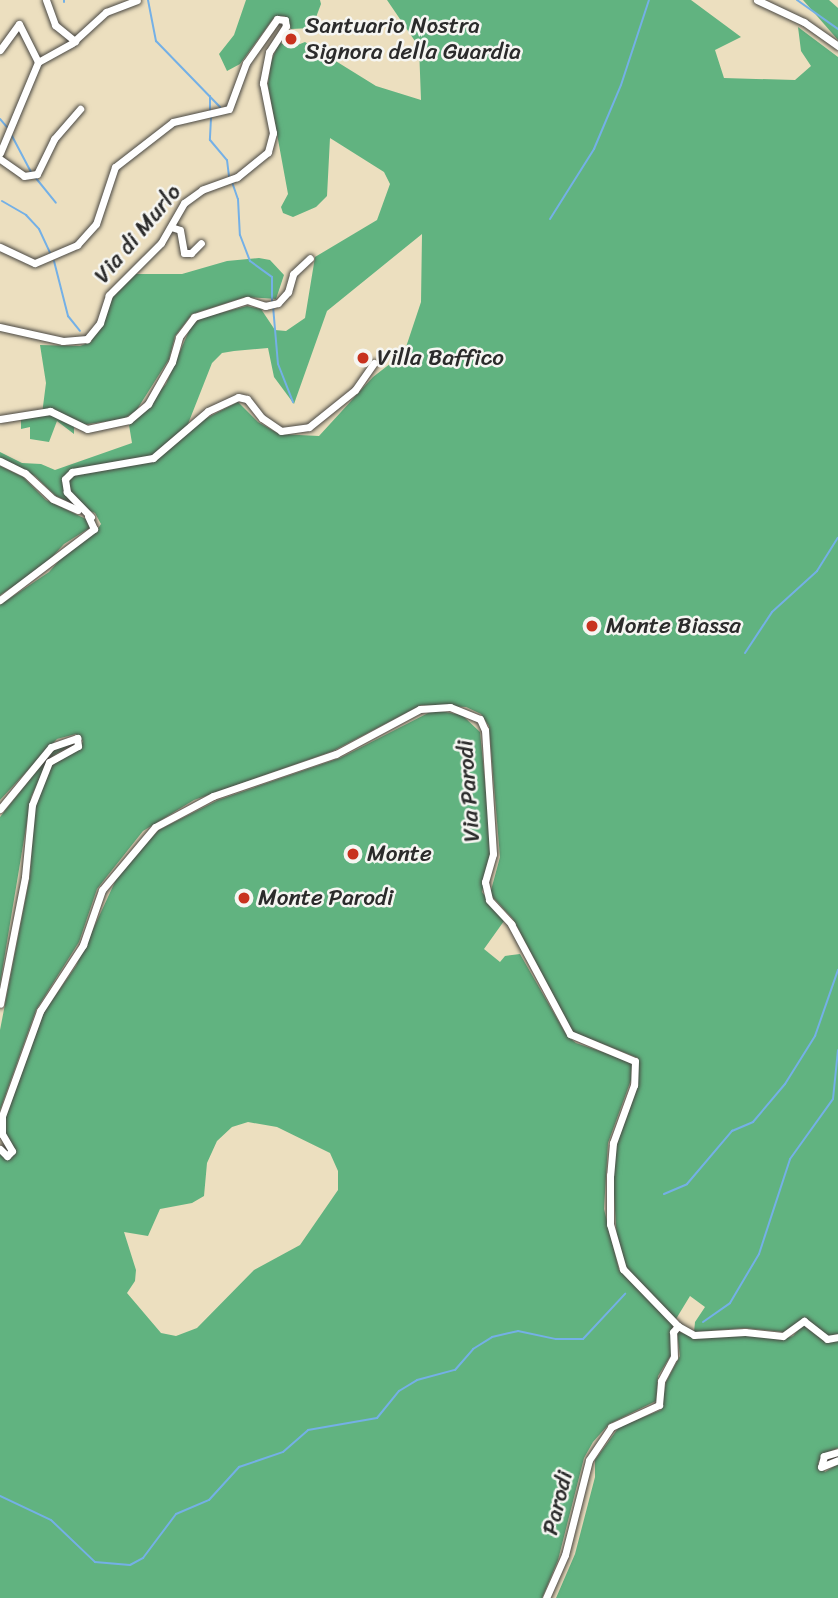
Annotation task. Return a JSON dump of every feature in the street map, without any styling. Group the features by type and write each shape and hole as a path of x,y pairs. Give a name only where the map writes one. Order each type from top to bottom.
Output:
{"street":[{"path":"46,0 55,25 75,41"},
{"path":"0,153 38,62 75,41 106,12 137,0"},
{"path":"757,0 804,22 838,46"},
{"name":"Via di Murlo","path":"0,247 30,263 77,245 96,224 109,178 120,162 173,122 226,111 236,98 242,73 276,21 283,19 286,23 269,52 263,83 271,147 237,177 190,197 162,243 121,279 87,339 63,341 0,327"},
{"path":"0,50 19,24 38,62"},
{"path":"0,159 24,176 37,174 54,139 80,108"},
{"path":"171,227 180,230 184,253 191,253 201,243"},
{"path":"0,419 50,411 87,429 129,420 148,404 172,362 179,337 194,317 247,300 264,306 278,303 288,292 293,274 310,258"},
{"path":"0,600 94,529 91,517 67,492 65,479 72,472 153,458 208,411 238,397 247,399 262,418 281,430 296,431 336,408 374,363"},
{"path":"0,461 25,472 53,499 91,517"},
{"name":"Via Parodi","path":"0,1149 7,1156 12,1151 2,1134 2,1116 40,1011 83,945 102,890 115,868 155,827 213,796 336,754 420,709 457,709 480,719 485,730 493,854 485,882 489,900 510,924 568,1032 635,1061 634,1085 613,1143 610,1224 623,1269 678,1326"},
{"path":"0,810 51,747 77,738 78,746 49,762 32,805 25,877 0,1004"},
{"path":"678,1326 694,1335 746,1332 774,1337 793,1332 804,1321 827,1339 838,1337"},
{"name":"Parodi","path":"546,1598 565,1555 589,1460 597,1442 617,1423 659,1405 662,1381 674,1357 673,1332 678,1326"},
{"path":"838,1452 824,1456 821,1467 838,1460"}],"green space":[{"path":"246,0 320,0 321,4 312,28 291,29 285,16 275,16 240,64 227,71 219,54 234,35"},
{"path":"387,0 691,0 741,37 715,50 724,78 795,80 811,66 801,51 798,27 838,57 838,1334 828,1336 805,1318 784,1332 745,1328 694,1332 695,1322 705,1307 690,1296 676,1319 626,1268 617,1241 613,1178 617,1144 637,1084 638,1058 573,1032 513,919 490,894 500,857 489,726 481,714 466,707 421,705 333,751 194,800 143,831 97,889 79,942 36,1010 0,1110 0,1030 30,876 35,804 52,763 80,748 83,741 76,734 57,739 0,800 0,605 49,572 72,546 95,533 101,524 95,513 56,496 35,476 0,458 0,452 22,463 41,464 55,470 132,443 129,425 166,384 191,326 201,318 247,306 261,309 275,330 286,331 305,318 315,257 377,220 390,184 384,172 330,138 327,196 316,207 293,217 283,213 281,207 288,194 268,85 271,62 279,42 290,48 305,42 376,86 421,100 419,47","holes":["422,234 421,302 404,353 373,377 319,436 279,434 258,422 238,402 193,425 188,424 212,363 222,353 268,348 274,377 294,404 327,311"]},
{"path":"803,0 829,0 838,8 838,40"},
{"path":"259,258 270,260 284,275 276,299 245,297 192,314 175,336 169,359 136,411 123,419 74,426 74,434 57,421 49,442 30,439 30,427 21,429 21,417 42,414 46,383 40,345 80,346 91,342 115,293 135,274 182,274 227,261"},
{"path":"0,466 23,477 46,500 88,520 91,527 64,544 43,567 0,595"},
{"path":"434,710 462,715 480,732 492,853 482,892 504,921 484,949 500,962 505,956 520,954 567,1036 576,1043 632,1062 631,1080 608,1143 604,1209 619,1270 673,1325 671,1355 658,1376 656,1401 609,1424 593,1442 584,1458 558,1560 542,1598 0,1598 0,1154 6,1159 15,1152 5,1133 6,1116 44,1012 76,966 120,871 159,830 218,800 340,758","holes":["248,1122 277,1127 330,1153 338,1171 338,1190 300,1245 254,1270 197,1328 176,1336 161,1333 127,1293 135,1281 136,1270 124,1232 148,1236 160,1209 192,1203 204,1196 207,1163 217,1141 232,1127"]},
{"path":"76,742 49,758 31,797 0,984 0,817 55,748"},
{"path":"803,1325 824,1341 838,1341 838,1448 823,1454 818,1463 825,1472 838,1464 838,1598 556,1598 575,1554 595,1477 595,1460 619,1427 661,1410 666,1382 680,1356 677,1331 695,1338 754,1335 781,1340 793,1336"}],"waterway":[{"path":"148,0 156,41 220,107"},
{"path":"550,219 594,149 621,85 649,0"},
{"path":"797,0 838,29"},
{"path":"210,96 210,111"},
{"path":"211,118 210,140 227,160 229,176"},
{"path":"0,119 7,127"},
{"path":"12,136 31,172"},
{"path":"35,177 56,203"},
{"path":"232,182 238,199 240,235 250,261 272,277 272,301"},
{"path":"2,201 26,215 39,229 50,253"},
{"path":"54,261 68,316 80,331"},
{"path":"273,306 278,364 293,402"},
{"path":"745,653 772,612 817,571 838,538"},
{"path":"664,1194 687,1184 732,1131 753,1122 785,1084 815,1036 838,970"},
{"path":"703,1322 730,1303 759,1254 790,1159 833,1099 838,1050"},
{"path":"0,1496 51,1520 95,1562 130,1565 143,1558 176,1514 209,1500 239,1467 283,1452 308,1430 377,1418 399,1391 417,1380 455,1370 473,1349 492,1337 518,1331 556,1339 583,1339 625,1294"}],"place":[{"name":"Santuario Nostra Signora della Guardia","path":"291,39"},
{"name":"Villa Baffico","path":"363,358"},
{"name":"Monte Biassa","path":"592,626"},
{"name":"Monte","path":"353,854"},
{"name":"Monte Parodi","path":"244,898"}]}
